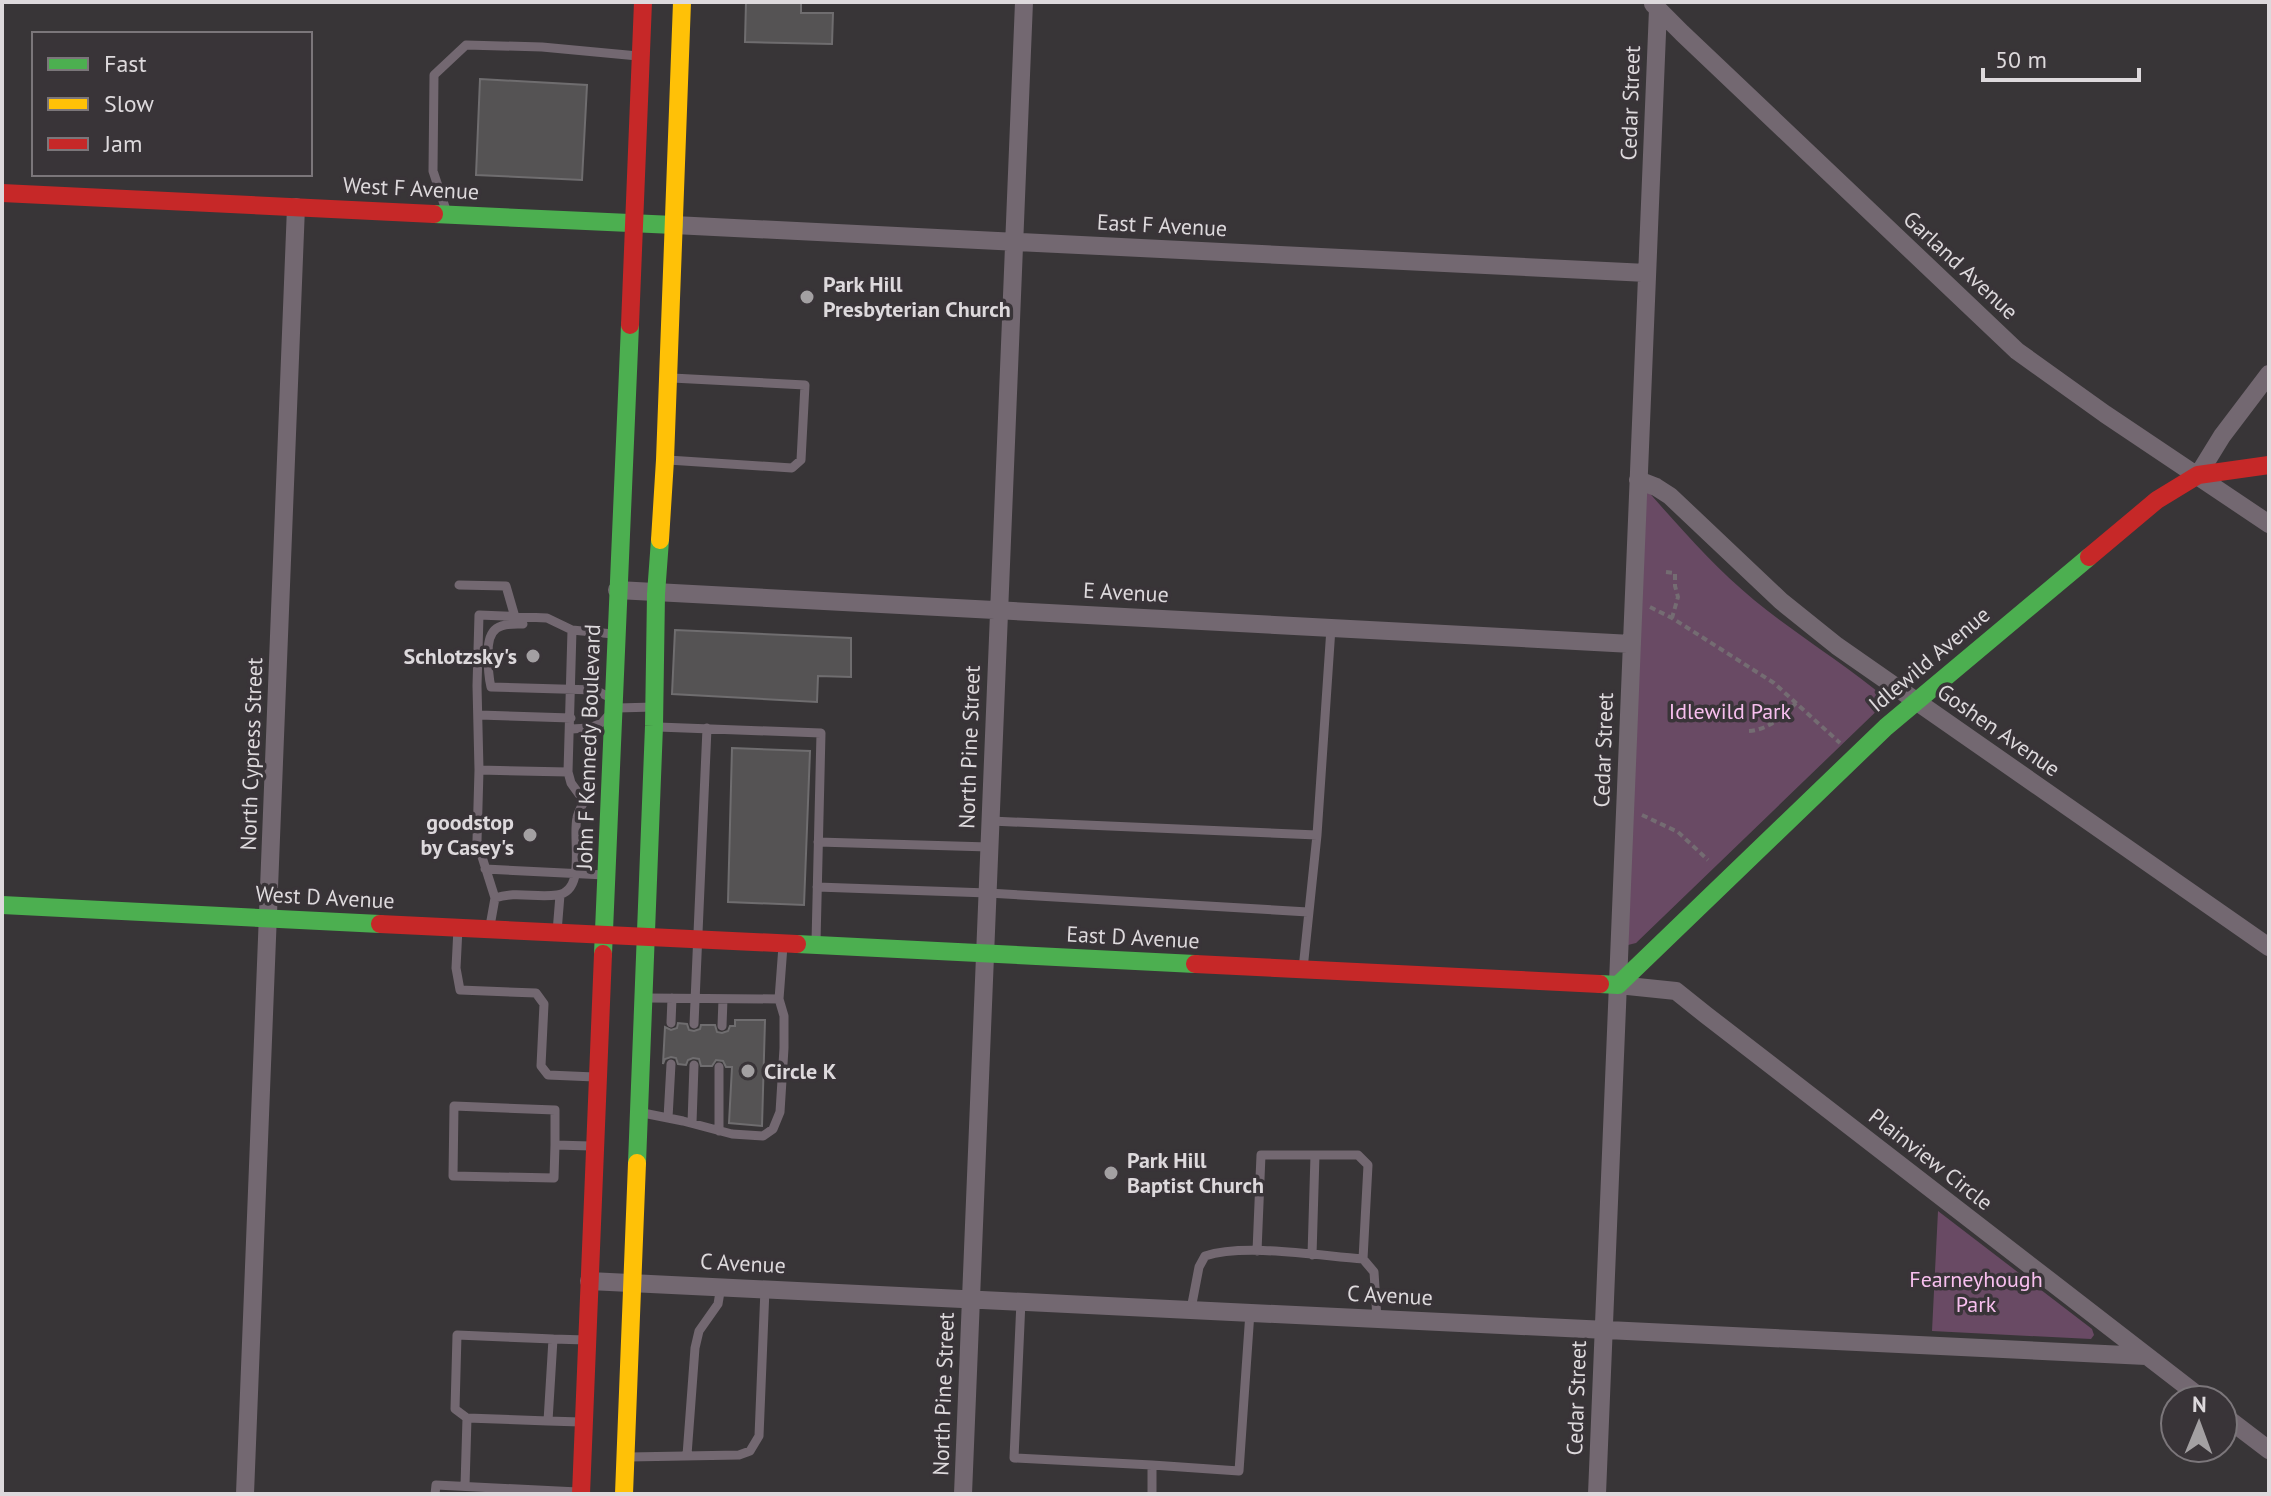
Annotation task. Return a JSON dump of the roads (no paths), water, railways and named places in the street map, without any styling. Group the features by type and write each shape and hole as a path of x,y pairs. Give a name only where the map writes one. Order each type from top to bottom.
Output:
{"street":[{"name":"John F Kennedy Boulevard","path":"581,1493 643,2"},
{"path":"624,1494 655,717 656,594 665,460 682,2"},
{"name":"North Pine Street","path":"963,1494 1024,2"},
{"name":"Cedar Street","path":"1597,1494 1647,273 1654,5"},
{"name":"Garland Avenue","path":"1654,5 2017,351 2269,524"},
{"name":"West F Avenue","path":"2,193 674,225"},
{"name":"North Cypress Street","path":"245,1494 296,207"},
{"name":"East F Avenue","path":"674,225 1647,273"},
{"name":"Idlewild Avenue","path":"1618,985 1916,701 2157,500 2198,475 2222,436 2269,374"},
{"path":"2198,475 2269,465"},
{"name":"Goshen Avenue","path":"1638,480 1670,496 1781,601 1837,646 2269,947"},
{"name":"E Avenue","path":"617,590 1632,644"},
{"name":"West D Avenue","path":"2,905 646,937"},
{"name":"East D Avenue","path":"646,937 1618,985"},
{"name":"Plainview Circle","path":"1618,985 1666,988 1684,995 2183,1384"},
{"name":"C Avenue","path":"589,1281 2146,1356"},
{"path":"2239,1427 2269,1450"}],"lane":[{"path":"447,214 433,171 434,75 466,45 542,47 640,56"},
{"path":"665,460 792,468 801,460 805,385 668,378"},
{"path":"459,585 506,586 515,617"},
{"path":"489,930 495,898 477,841 479,615 547,618 572,630 616,634"},
{"path":"547,618 537,624 512,623 495,629 488,638 491,687 595,690 609,697 613,708"},
{"path":"1303,969 1317,835 1331,628"},
{"path":"572,630 568,772 571,783 584,801"},
{"path":"479,715 596,727 603,723 613,708"},
{"path":"613,708 707,728 821,733 815,946"},
{"path":"694,1024 707,728"},
{"path":"479,770 568,772"},
{"path":"584,801 611,799"},
{"path":"495,898 507,894 560,895 573,885 576,818 584,801"},
{"path":"991,821 1317,835"},
{"path":"818,842 989,847"},
{"path":"485,869 608,875"},
{"path":"817,887 988,893 1308,912"},
{"path":"557,933 560,895"},
{"path":"458,928 456,968 460,990 536,993 544,1004 541,1066 548,1075 597,1077"},
{"path":"639,1112 732,1134 763,1136 773,1129 780,1112 784,1048 784,1016 779,999 783,944"},
{"path":"644,998 779,999"},
{"path":"671,1023 672,998"},
{"path":"722,1026 723,999"},
{"path":"668,1118 671,1064"},
{"path":"692,1123 694,1065"},
{"path":"719,1067 719,1131"},
{"path":"454,1106 555,1110 555,1145 554,1178 453,1176 454,1106"},
{"path":"555,1145 595,1146"},
{"path":"1257,1251 1261,1155 1358,1155 1368,1165 1363,1259 1374,1272 1377,1318"},
{"path":"1312,1255 1315,1155"},
{"path":"1191,1309 1199,1267 1205,1256 1219,1251 1363,1259"},
{"path":"687,1455 695,1348 699,1331 718,1304 721,1286"},
{"path":"626,1457 739,1455 750,1451 759,1436 765,1288"},
{"path":"1021,1300 1014,1458 1239,1471 1250,1312"},
{"path":"584,1422 467,1418 455,1409 457,1335 587,1340"},
{"path":"548,1421 553,1339"},
{"path":"465,1486 467,1418"},
{"path":"1152,1465 1152,1494"},
{"path":"435,1494 436,1485 581,1493"}],"place":[{"name":"Park Hill Presbyterian Church","path":"807,297"},
{"name":"Schlotzsky's","path":"533,656"},
{"name":"goodstop by Casey's","path":"530,835"},
{"name":"Circle K","path":"748,1071"},
{"name":"Park Hill Baptist Church","path":"1111,1173"}],"park label":[{"name":"Idlewild Park","path":"1730,711"},
{"name":"Fearneyhough Park","path":"1976,1292"}]}
